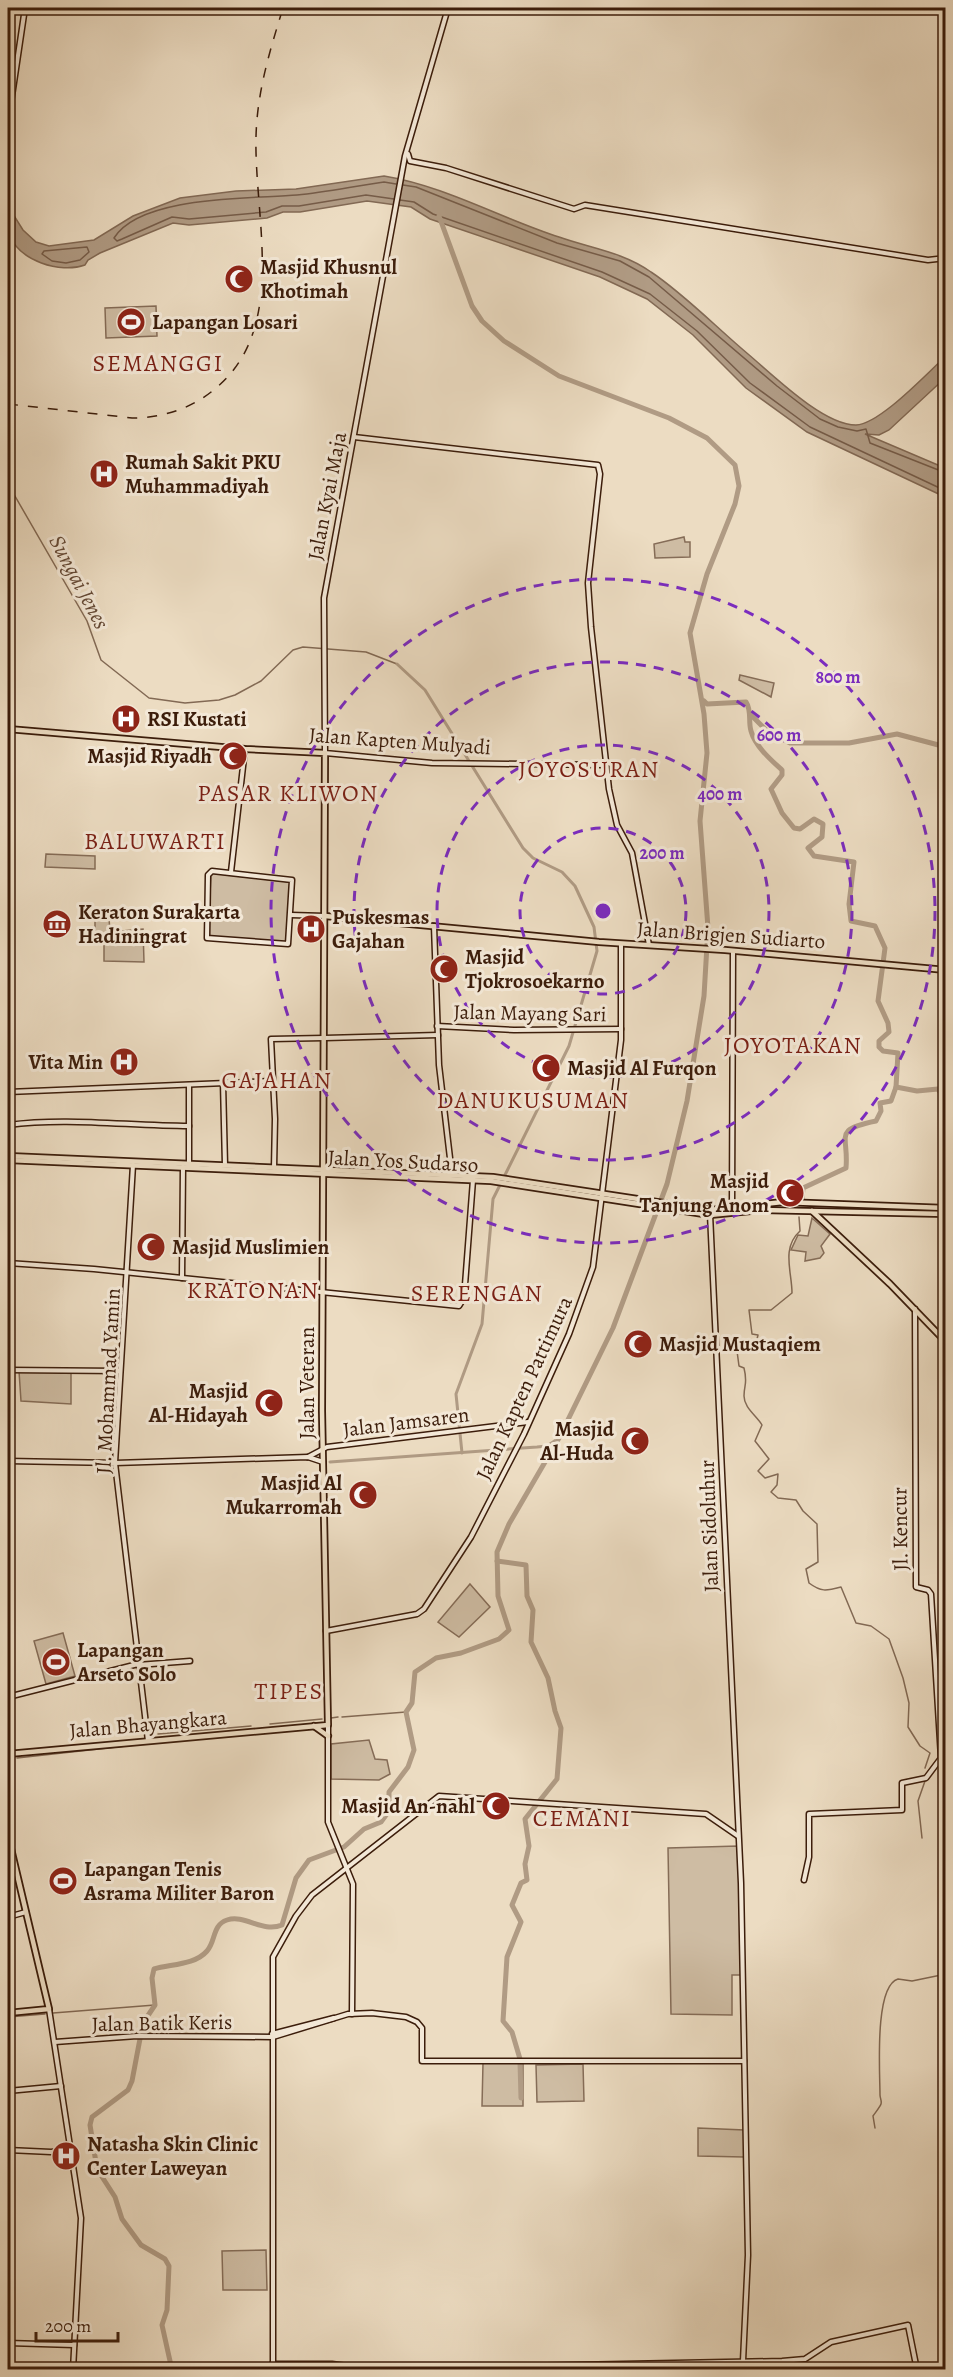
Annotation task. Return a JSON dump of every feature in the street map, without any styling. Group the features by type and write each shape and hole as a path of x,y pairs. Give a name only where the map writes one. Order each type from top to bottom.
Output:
{"main road":[{"name":"Jalan Kapten Mulyadi","path":"8,729 245,749 325,753"},
{"name":"Jalan Veteran","path":"325,753 323,1462 328,1725"},
{"name":"Jalan Brigjen Sudiarto","path":"325,916 598,942 733,951 945,970"},
{"name":"Jalan Yos Sudarso","path":"8,1158 325,1171"},
{"name":"Jalan Yos Sudarso","path":"186,1166 274,1168 500,1180 710,1212 752,1210 945,1214"},
{"name":"Jalan Yos Sudarso","path":"402,1175 452,1175 473,1178"},
{"path":"794,1202 798,1211"},
{"path":"710,1212 760,1203 794,1202 945,1208"},
{"path":"812,1211 915,1309 945,1342"},
{"name":"Jalan Bhayangkara","path":"8,1754 328,1725"},
{"path":"314,1726 328,1736"},
{"path":"8,1836 49,2009 8,2013"}],"street":[{"path":"8,123 25,8"},
{"path":"448,8 415,121 408,160 446,168 574,209 579,206 928,261 945,258"},
{"name":"Jalan Kyai Maja","path":"325,753 322,648 324,598 404,162 415,121"},
{"path":"354,437 598,465 600,474 588,592 606,765 613,812 633,859 649,945"},
{"path":"231,870 245,749"},
{"name":"Jalan Kapten Mulyadi","path":"325,753 471,764 606,765"},
{"path":"231,870 292,880 288,944 207,938 208,874 212,871 231,870"},
{"path":"291,915 325,916"},
{"path":"434,926 437,1026 452,1175"},
{"name":"Jalan Kapten Pattimura","path":"326,1631 420,1613 438,1590 471,1537 529,1422 569,1334 591,1274 596,1253 600,1194 621,1029 621,944"},
{"path":"732,1208 733,951"},
{"name":"Jalan Mayang Sari","path":"437,1026 514,1030 621,1029"},
{"path":"274,1168 275,1119 271,1039 438,1035"},
{"path":"8,1092 272,1081"},
{"path":"223,1083 225,1166"},
{"path":"182,1278 189,1084"},
{"path":"8,1125 54,1120 138,1126 189,1126"},
{"name":"Jl. Mohammad Yamin","path":"133,1163 129,1272 115,1463 148,1741"},
{"path":"8,1263 129,1272 461,1305 464,1298 473,1178"},
{"path":"812,1211 813,1203"},
{"name":"Jalan Sidoluhur","path":"710,1212 739,1837 748,2266 744,2361"},
{"name":"Jl. Kencur","path":"804,1880 809,1857 809,1814 902,1810 902,1783 929,1777 940,1760 931,1594 929,1591 916,1587 915,1309"},
{"path":"8,1370 120,1371"},
{"name":"Jalan Jamsaren","path":"323,1448 529,1422"},
{"path":"308,1457 323,1448"},
{"path":"8,1461 115,1463 308,1457 323,1462"},
{"path":"8,1697 138,1664 190,1661"},
{"name":"Jalan Veteran","path":"328,1725 327,1812 335,1844 353,1884 352,2014"},
{"path":"273,2370 271,2036 273,1955 304,1903 346,1866 439,1796 709,1814 739,1837"},
{"path":"8,1917 26,1912"},
{"path":"49,2009 81,2222 73,2370"},
{"path":"271,2036 352,2014 403,2016 415,2020 422,2028 422,2061 744,2061"},
{"path":"272,2024 281,2031"},
{"path":"271,2036 281,2031 296,2029"},
{"name":"Jalan Batik Keris","path":"55,2042 137,2036 271,2036"},
{"path":"8,2091 61,2086"},
{"path":"8,2150 51,2152 71,2150"},
{"path":"272,2364 332,2364 375,2368 784,2361 808,2358 831,2342 908,2325 917,2370"},
{"path":"8,2343 74,2345"}],"shaded area":[{"name":"Lapangan Losari","path":"156,306 157,336 106,338 105,308"},
{"path":"684,537 685,542 690,542 690,557 655,558 654,544"},
{"path":"740,675 774,683 771,697 739,680"},
{"path":"46,854 95,856 95,869 45,867"},
{"path":"211,873 290,882 286,943 208,937"},
{"path":"95,918 109,918 110,932 143,929 144,962 104,961 104,937 95,937"},
{"path":"812,1218 830,1234 821,1246 824,1253 820,1258 805,1261 806,1252 791,1250 798,1235 808,1236"},
{"path":"19,1371 71,1373 71,1404 21,1401"},
{"path":"470,1584 490,1607 459,1637 438,1622"},
{"name":"Lapangan Arseto Solo","path":"63,1633 75,1676 46,1684 34,1641"},
{"path":"369,1740 375,1759 387,1760 390,1774 379,1780 331,1779 331,1744"},
{"path":"738,1846 741,1975 732,1975 732,2015 671,2014 668,1848"},
{"path":"483,2063 523,2063 523,2106 482,2106"},
{"path":"583,2064 584,2101 537,2102 536,2065"},
{"path":"698,2128 744,2130 744,2157 698,2156"},
{"path":"266,2250 267,2290 223,2290 222,2251"}],"water":[{"path":"384,176 429,187 537,229 618,255 640,265 675,290 799,397 829,417 843,423 856,425 866,422 890,408 945,357 945,378 889,430 879,435 865,434 945,468 945,497 807,432 746,388 693,335 647,299 600,277 430,219 411,207 367,201 300,212 283,212 267,218 189,225 173,223 100,253 88,260 85,265 64,268 41,263 22,252 14,243 8,228 8,206 23,230 36,242 49,246 94,240 133,216 180,198 236,191 296,189"}],"waterway":[{"path":"172,2370 162,2325 167,2310 169,2266 165,2259 141,2245 122,2219 115,2197 97,2169 90,2125 92,2117 128,2090 132,2081 143,2023 155,2005 152,1978 154,1969 189,1962 202,1956 210,1947 216,1929 227,1920 240,1919 268,1927 282,1925 296,1878 309,1860 344,1847 364,1829 381,1822 389,1811 389,1792 408,1767 414,1750 406,1712 412,1703 415,1672 436,1658 461,1653 499,1639 509,1630 498,1596 497,1552 509,1524 559,1438 613,1328 667,1184 687,1101 704,996 708,928 700,821 707,753 704,714 690,633 707,574 735,504 739,486 735,465 707,438 669,418 559,376 504,341 482,321 472,306 439,216"},
{"name":"Sungai Jenes","path":"8,484 87,621 101,660 149,698 185,703 219,700 235,695 261,681 293,650 303,647 366,652 397,664"},
{"path":"397,664 425,690 523,848 533,858 562,872 575,886 594,927 597,951 569,1046 493,1199 482,1324 456,1394 462,1453"},
{"path":"704,701 707,704 746,702 753,737 782,770 782,775 771,789 782,813 794,828 800,829 814,819 823,824 822,837 808,848 814,856 854,862 849,904 851,921 875,926 885,948 878,1001 888,1023 889,1032 879,1041 879,1047 883,1051 898,1053 896,1087 891,1101 880,1103 881,1111 876,1121 862,1124 848,1131 845,1141 846,1168 803,1188 802,1199"},
{"path":"750,714 768,732 790,743 849,743 897,734 946,747"},
{"path":"896,1087 917,1091 938,1089 946,1102"},
{"path":"799,1217 800,1231 794,1238 789,1253 792,1293 771,1310 749,1310 752,1334 758,1335 756,1343 748,1350 741,1347 737,1351 739,1366 744,1368 745,1373 745,1400 748,1408 762,1425 755,1441 769,1459 758,1471 765,1478 778,1474 777,1485 771,1492 778,1498 796,1500 803,1511 817,1524 818,1562 806,1569 809,1583 824,1590 841,1587 856,1623 871,1626 889,1639 909,1703 908,1727 920,1746 930,1753 925,1768"},
{"path":"330,1462 547,1446 559,1438"},
{"path":"497,1561 526,1565 527,1596 533,1610 531,1642 548,1678 561,1728 557,1779 525,1819 529,1846 525,1864 527,1880 521,1883 512,1905 521,1922 507,1957 503,2021 512,2032 520,2059"},
{"path":"342,1717 406,1712"},
{"path":"331,1718 338,1717"},
{"path":"270,1724 322,1719"},
{"path":"158,1734 251,1726"},
{"path":"17,1758 135,1745"},
{"path":"922,1838 918,1801 925,1781"},
{"path":"875,2128 873,2116 881,2103 880,2031 885,1997 890,1985 898,1979 912,1981 946,1974"},
{"path":"53,2013 155,2005"},
{"path":"8,2017 45,2014"},
{"path":"520,2062 521,2098"}],"railway":[{"path":"8,404 144,418 166,414 198,401 216,388 238,363 252,335 260,304 262,270 257,120 265,71 283,8"}],"place":[{"name":"Masjid Khusnul Khotimah","path":"239,279"},
{"name":"Lapangan Losari","path":"131,322"},
{"name":"Rumah Sakit PKU Muhammadiyah","path":"104,474"},
{"name":"RSI Kustati","path":"126,719"},
{"name":"Masjid Riyadh","path":"233,756"},
{"name":"Keraton Surakarta Hadiningrat","path":"57,924"},
{"name":"Puskesmas Gajahan","path":"311,929"},
{"name":"Masjid Tjokrosoekarno","path":"444,969"},
{"name":"Vita Min","path":"124,1062"},
{"name":"Masjid Al Furqon","path":"546,1068"},
{"name":"Masjid Tanjung Anom","path":"790,1193"},
{"name":"Masjid Muslimien","path":"151,1247"},
{"name":"Masjid Mustaqiem","path":"638,1344"},
{"name":"Masjid Al-Hidayah","path":"269,1403"},
{"name":"Masjid Al-Huda","path":"635,1441"},
{"name":"Masjid Al Mukarromah","path":"363,1495"},
{"name":"Lapangan Arseto Solo","path":"56,1662"},
{"name":"Masjid An-nahl","path":"496,1806"},
{"name":"Lapangan Tenis Asrama Militer Baron","path":"63,1881"},
{"name":"Natasha Skin Clinic Center Laweyan","path":"66,2156"}],"district":[{"name":"SEMANGGI","path":"158,363"},
{"name":"JOYOSURAN","path":"589,769"},
{"name":"PASAR KLIWON","path":"288,793"},
{"name":"BALUWARTI","path":"155,841"},
{"name":"JOYOTAKAN","path":"793,1045"},
{"name":"GAJAHAN","path":"277,1080"},
{"name":"DANUKUSUMAN","path":"533,1100"},
{"name":"KRATONAN","path":"253,1290"},
{"name":"SERENGAN","path":"477,1293"},
{"name":"TIPES","path":"289,1691"},
{"name":"CEMANI","path":"582,1818"}]}
